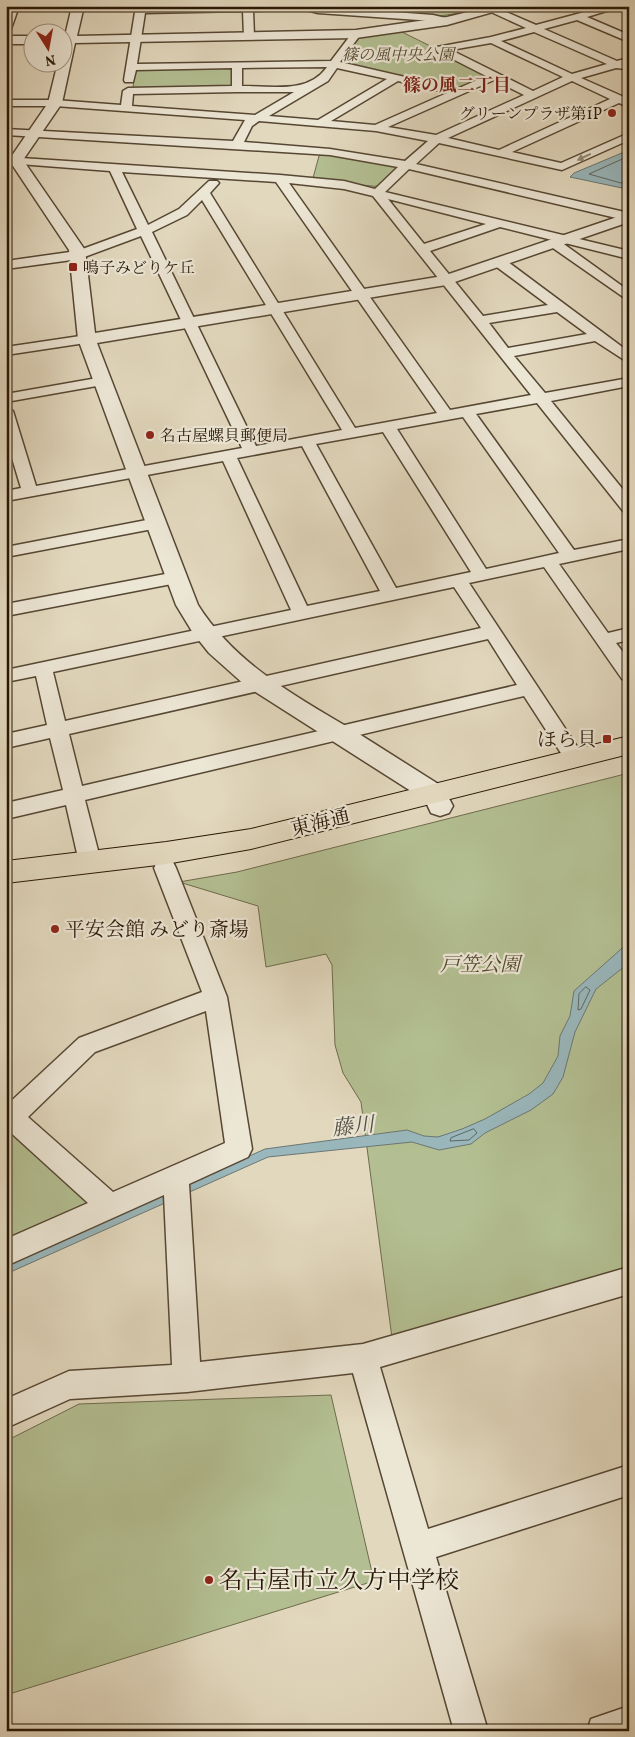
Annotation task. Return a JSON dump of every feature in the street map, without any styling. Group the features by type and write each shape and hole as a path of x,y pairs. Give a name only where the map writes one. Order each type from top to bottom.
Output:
{"main road":[{"name":"東海通","path":"6,887 165,868 257,851 629,745"},
{"name":"東海通","path":"6,872 251,839 629,760"}],"street":[{"path":"72,23 78,6"},
{"path":"72,40 356,34 447,21 508,6"},
{"path":"533,94 440,49 492,40 619,6"},
{"path":"126,108 141,8 299,7 433,18 447,21"},
{"path":"248,8 249,36"},
{"path":"6,29 11,10"},
{"path":"494,10 623,63 629,70"},
{"path":"578,17 629,39"},
{"path":"618,34 629,32"},
{"path":"237,145 247,124 324,79 356,34"},
{"path":"6,40 22,40"},
{"path":"492,40 624,101"},
{"path":"378,193 437,139 572,77 623,63"},
{"path":"132,67 334,64 458,92"},
{"path":"237,65 237,89"},
{"path":"11,160 55,103 60,72"},
{"path":"376,128 494,76"},
{"path":"320,122 396,78"},
{"path":"128,91 307,89"},
{"path":"501,153 624,101"},
{"path":"6,103 55,103 320,122 376,128 437,139 562,167 629,136"},
{"path":"6,132 34,132 237,145 312,166 344,185 500,223 560,241 629,255"},
{"path":"11,160 280,179 312,166 360,155 629,217"},
{"path":"11,160 78,255 87,339 139,472 176,578 187,605 204,634 227,659 260,685 341,734 437,800"},
{"path":"114,167 251,451"},
{"path":"6,265 78,255 144,230 183,212 220,175"},
{"path":"280,179 447,416"},
{"path":"204,193 350,433"},
{"path":"378,193 505,353 623,494 629,508"},
{"path":"6,351 446,280 629,217"},
{"path":"422,249 500,223"},
{"path":"560,241 629,297"},
{"path":"499,262 629,359"},
{"path":"479,321 560,307"},
{"path":"505,353 598,336"},
{"path":"6,398 103,381"},
{"path":"6,496 629,382"},
{"path":"6,411 10,441 30,492"},
{"path":"467,412 570,557"},
{"path":"387,426 482,576"},
{"path":"307,442 391,594"},
{"path":"228,455 302,614"},
{"path":"6,552 157,523"},
{"path":"6,676 629,544"},
{"path":"549,562 629,674"},
{"path":"6,610 176,578"},
{"path":"459,581 575,759"},
{"path":"6,741 492,632"},
{"path":"604,640 629,634"},
{"path":"43,668 90,862"},
{"path":"6,811 341,734 530,688"},
{"path":"6,1253 110,1207 177,1188 239,1149 215,997 165,868"},
{"path":"110,1207 8,1117 88,1046 215,997"},
{"path":"177,1188 187,1378"},
{"path":"6,1414 69,1385 187,1378 363,1358 629,1280"},
{"path":"363,1358 471,1731"},
{"path":"417,1548 629,1480"},
{"path":"603,1731 629,1722"}],"green space":[{"path":"427,6 474,6 479,8 434,16 425,16 408,11"},
{"name":"篠の風中央公園","path":"393,31 402,32 487,74 488,77 453,89 338,62 360,36"},
{"path":"235,68 234,87 133,88 135,69"},
{"path":"323,154 399,166 400,168 379,186 313,178 319,156"},
{"name":"戸笠公園","path":"629,773 629,1267 392,1338 361,1102 343,1073 335,1045 332,965 326,954 266,967 258,906 179,882 237,872"},
{"path":"22,1132 91,1198 88,1208 6,1243 6,1136"},
{"name":"名古屋市立久方中学校","path":"331,1395 374,1581 6,1695 6,1441 79,1404"}],"water":[{"path":"629,150 629,186 622,188 570,177 574,173"},
{"path":"629,942 629,963 596,989 575,1032 563,1077 553,1094 531,1110 485,1133 471,1144 439,1150 412,1142 268,1157 6,1274 6,1265 265,1149 407,1130 424,1136 438,1137 485,1119 529,1094 543,1083 558,1056 560,1036 570,1016 574,991"}],"place":[{"name":"グリーンプラザ第1P","path":"612,113"},
{"name":"鳴子みどりケ丘","path":"73,267"},
{"name":"名古屋螺貝郵便局","path":"150,435"},
{"name":"ほら貝","path":"607,739"},
{"name":"平安会館 みどり斎場","path":"55,929"},
{"name":"名古屋市立久方中学校","path":"209,1580"}],"district":[{"name":"篠の風二丁目","path":"457,85"}],"water label":[{"name":"藤川","path":"353,1126"}]}
